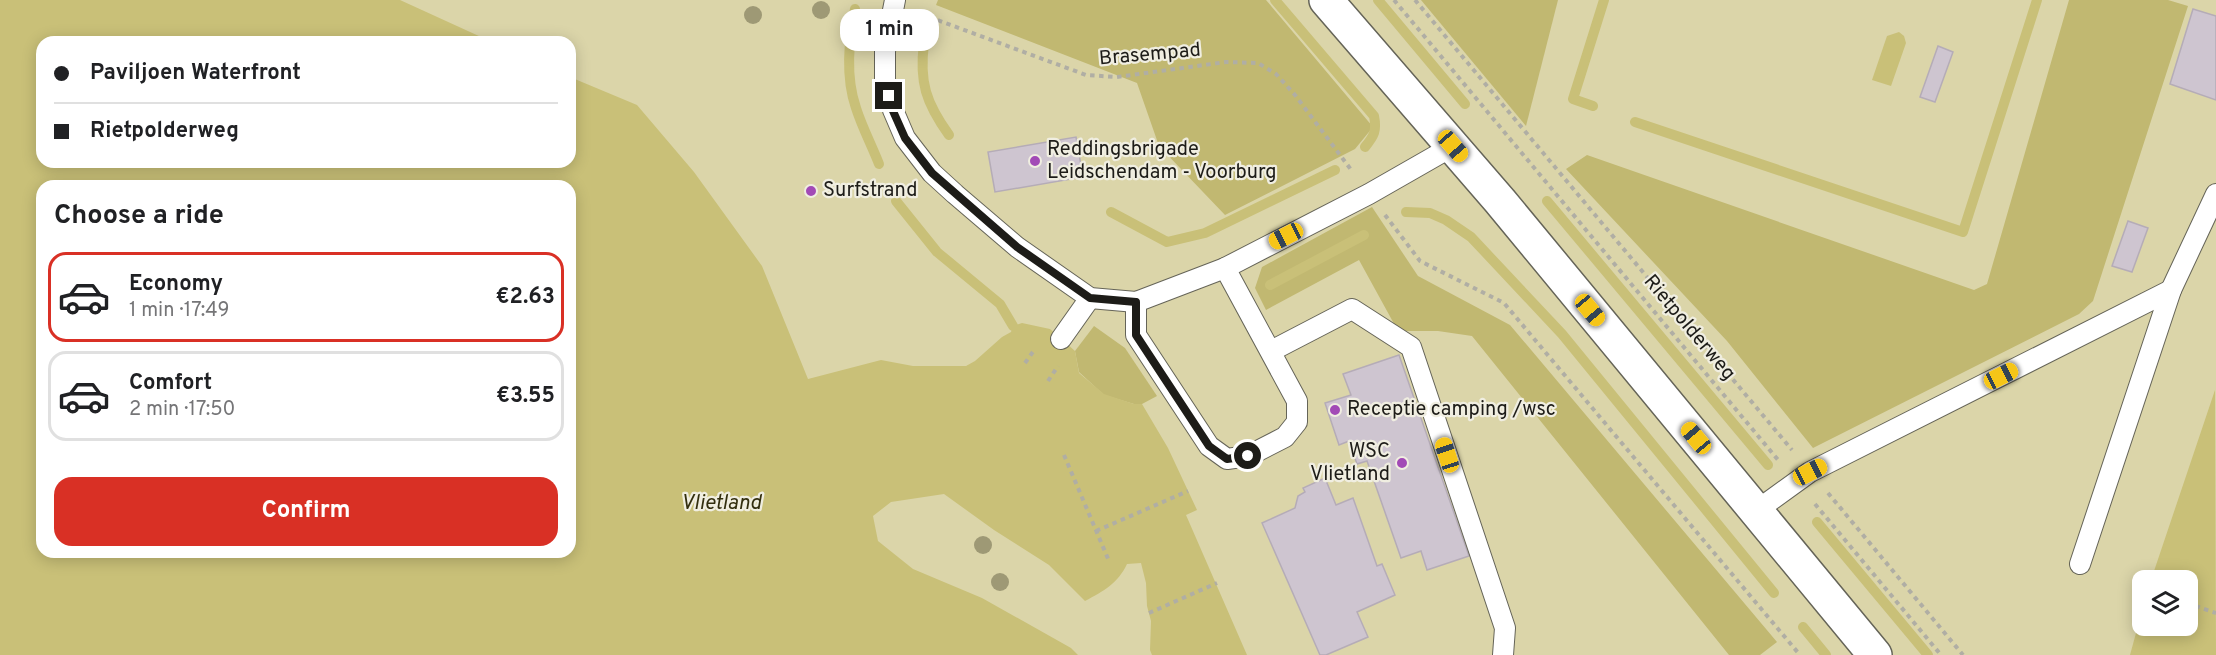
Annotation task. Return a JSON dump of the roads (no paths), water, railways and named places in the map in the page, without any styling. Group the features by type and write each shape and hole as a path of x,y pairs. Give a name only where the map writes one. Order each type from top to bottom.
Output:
{"street":[{"path":"1326,0 1453,146 1875,655"}],"lane":[{"path":"894,2 885,51 885,82 893,111 905,138 932,173 955,194 1017,247 1090,298 1136,302 1225,268 1369,194 1453,146"},
{"path":"2080,564 2171,290 2216,194"},
{"path":"1136,302 1136,335 1209,446 1227,459 1248,456 1285,437 1297,422 1297,401 1225,268"},
{"path":"1756,511 1804,477 2171,290"},
{"path":"1061,339 1090,298"},
{"path":"1271,351 1352,309 1411,347 1505,628 1503,655"}],"water":[{"name":"Vlietland","path":"0,0 400,0 479,36 36,36 36,168 576,168 576,80 637,105 694,172 762,266 808,379 881,360 913,366 966,366 1011,332 1013,326 1022,323 1050,329 1075,351 1079,373 1104,394 1134,404 1142,404 1168,448 1197,510 1186,515 1247,655 1152,655 1150,650 1151,621 1141,563 1127,564 1110,586 1085,601 1049,565 994,530 944,494 891,502 873,516 878,541 913,569 982,598 1071,648 1078,655 0,655"},
{"path":"1899,32 1904,36 1906,43 1891,86 1872,80 1887,36"},
{"path":"2215,390 2216,655 2130,655 2135,636 2198,636 2198,570 2154,570"}],"waterway":[{"path":"1275,0 1374,116 1374,133 1365,147"},
{"path":"1378,0 1465,104"},
{"path":"1593,106 1573,99 1604,0"},
{"path":"1635,122 1963,232 2037,0"},
{"path":"855,9 850,46 850,84 858,115 879,164"},
{"path":"924,43 923,69 926,92 935,113 949,135"},
{"path":"1111,212 1167,242 1205,233 1335,170"},
{"path":"896,201 937,252 1000,304 1013,326"},
{"path":"1547,201 1768,465"},
{"path":"1406,212 1430,213 1446,220 1471,237 1562,334 1774,593"},
{"path":"1270,285 1364,235"},
{"path":"1817,522 1928,655"},
{"path":"1803,627 1826,655"}],"place":[{"name":"Reddingsbrigade Leidschendam - Voorburg","path":"1035,161"},
{"name":"Surfstrand","path":"811,191"},
{"name":"Receptie camping /wsc","path":"1335,410"},
{"name":"WSC Vlietland","path":"1402,463"}]}
